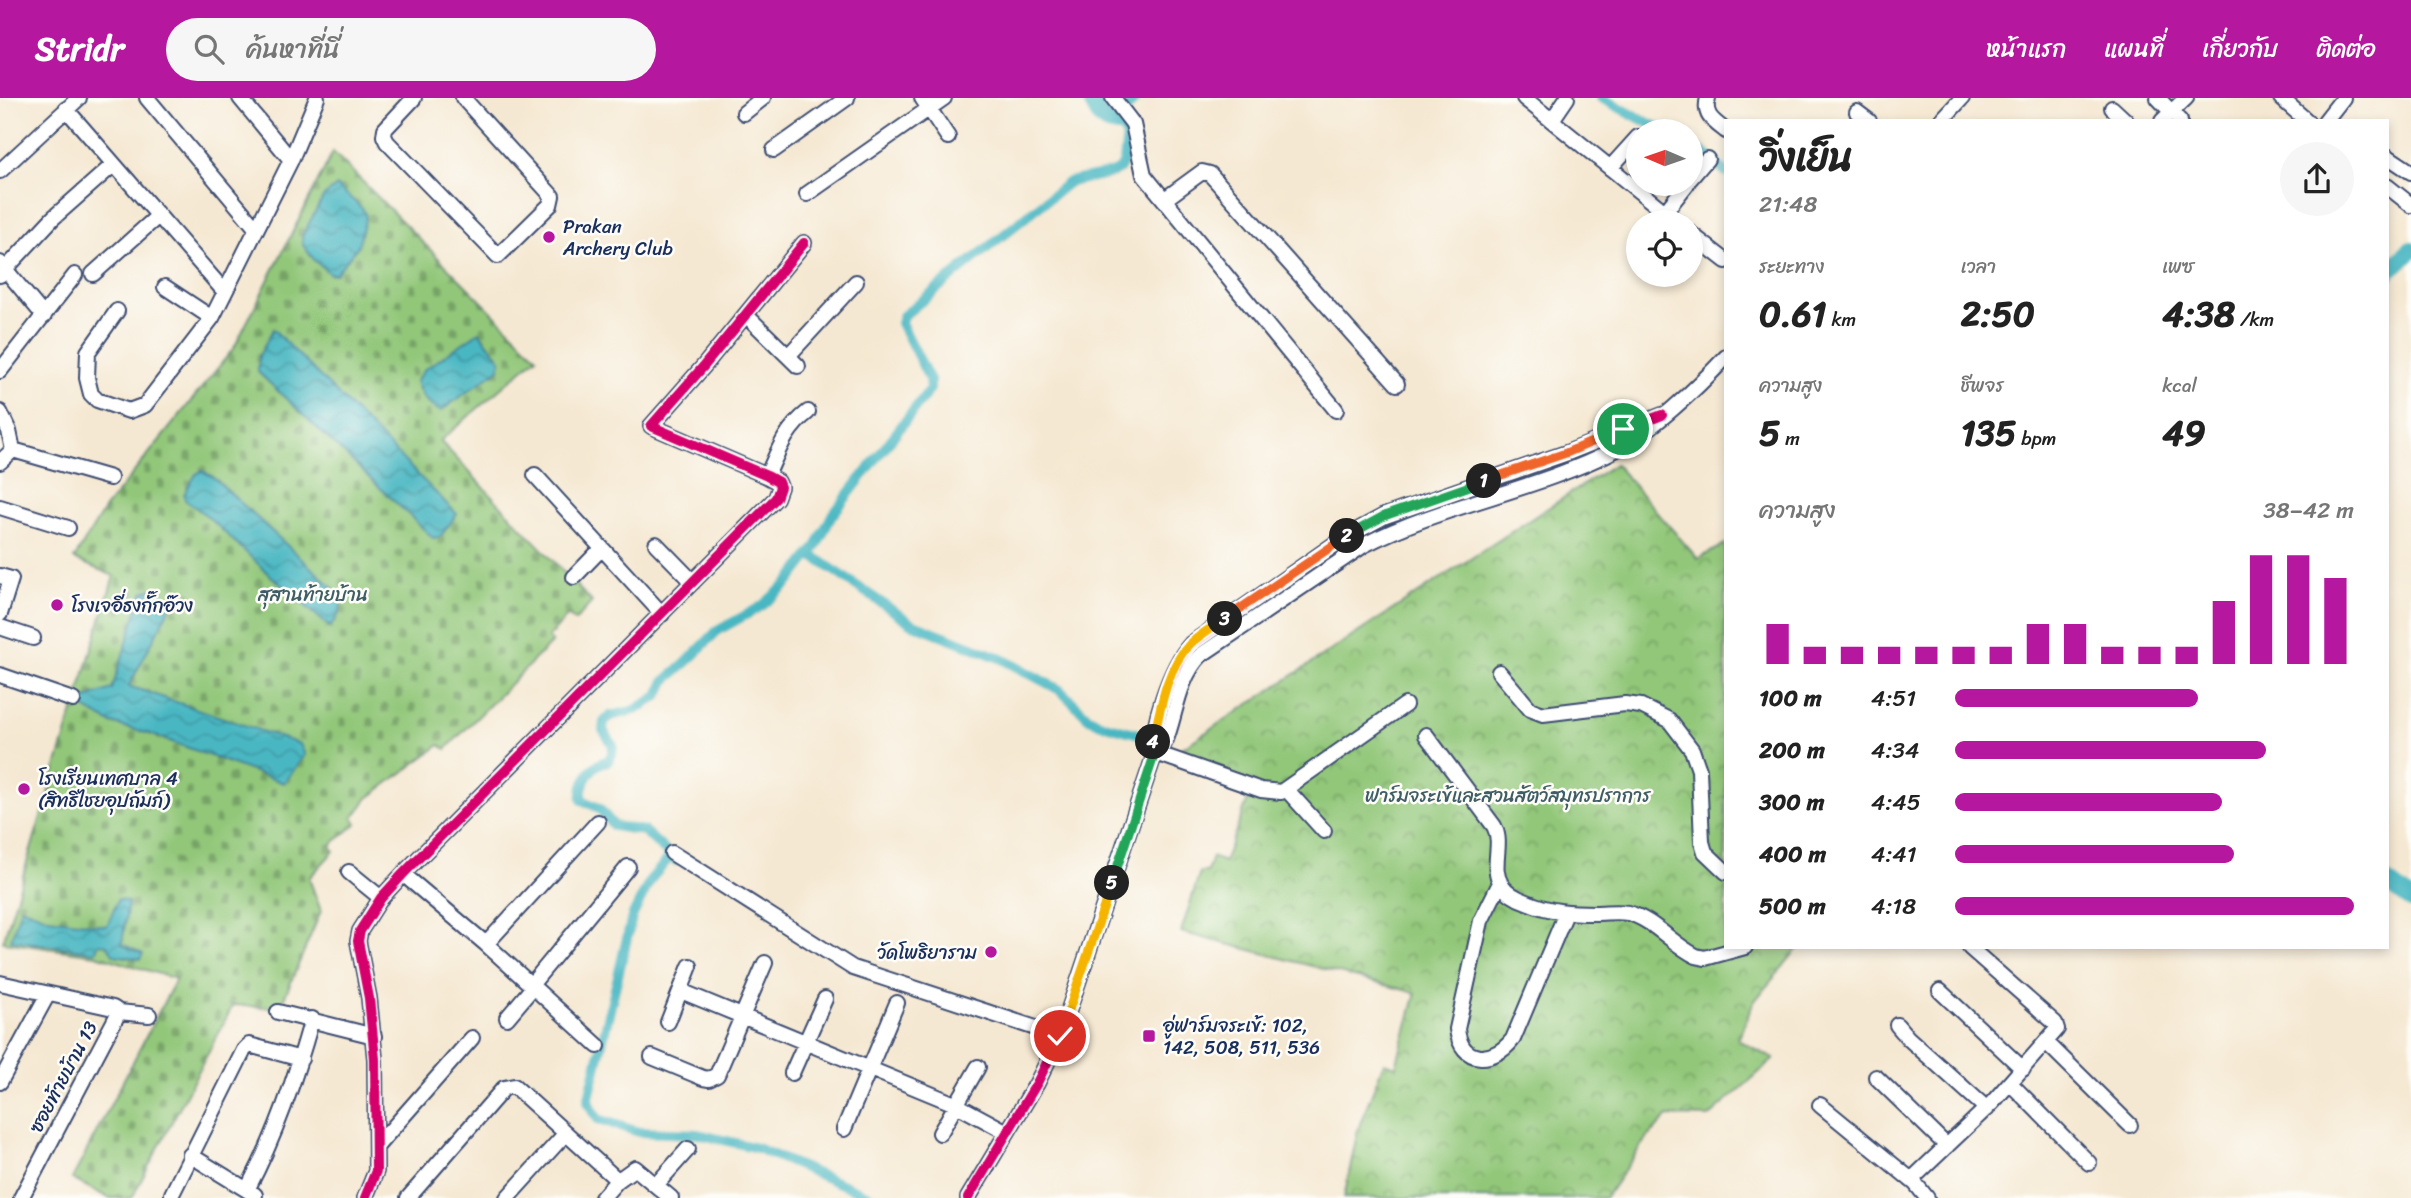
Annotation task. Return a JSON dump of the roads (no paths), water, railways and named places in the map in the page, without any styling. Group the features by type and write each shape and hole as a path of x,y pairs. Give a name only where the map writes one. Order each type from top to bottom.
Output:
{"street":[{"path":"0,171 79,98"},
{"path":"147,98 257,228"},
{"path":"117,311 88,352 87,378 91,394 97,400 129,411 145,405 212,318 291,160 317,98"},
{"path":"414,98 385,129 387,142 498,256 550,205 552,196 463,98"},
{"path":"744,113 763,98"},
{"path":"774,150 848,98"},
{"path":"807,194 926,104 944,98"},
{"path":"1113,98 1133,124 1142,170 1336,410"},
{"path":"1524,98 1662,210"},
{"path":"1552,120 1567,98"},
{"path":"1708,98 1706,111 1724,129"},
{"path":"1943,119 1962,98"},
{"path":"2158,98 2171,118 2186,98"},
{"path":"2281,98 2296,103 2305,119"},
{"path":"2332,118 2343,98"},
{"path":"249,101 291,160"},
{"path":"926,104 948,137"},
{"path":"2112,108 2124,119"},
{"path":"66,109 224,291"},
{"path":"1610,168 1626,150"},
{"path":"2389,157 2411,172"},
{"path":"1703,164 1707,159"},
{"path":"44,316 1,269 113,165"},
{"path":"1165,199 1202,172 1210,174 1397,384"},
{"path":"2389,188 2411,205"},
{"path":"1667,210 1678,196"},
{"path":"93,274 157,217"},
{"path":"1703,241 1723,253"},
{"path":"365,1198 376,1171 377,1146 374,1036 358,941 360,931 381,898 403,874 776,498 780,487 778,482 767,475 652,426 804,243"},
{"path":"0,371 75,275"},
{"path":"746,315 793,361 856,282"},
{"path":"164,287 212,318"},
{"path":"968,1198 1037,1083 1060,1036 1187,672 1201,655 1364,545 1391,531 1585,463 1630,441 1723,365"},
{"path":"0,412 9,431 13,450"},
{"path":"767,475 786,433 792,424 808,412"},
{"path":"0,462 13,450"},
{"path":"13,450 110,478"},
{"path":"535,475 662,614"},
{"path":"0,507 68,528"},
{"path":"656,544 693,582"},
{"path":"574,577 602,548"},
{"path":"0,576 11,579 0,614"},
{"path":"0,627 33,638"},
{"path":"1499,672 1536,713 1625,704 1641,706 1669,720 1692,750 1699,769 1702,842 1705,852 1724,870"},
{"path":"0,675 72,700"},
{"path":"1156,757 1261,790 1281,792 1405,705"},
{"path":"1426,735 1497,831 1496,870 1500,883 1520,900 1543,909 1566,913 1629,914 1641,919 1688,952 1705,958 1738,949"},
{"path":"1287,790 1324,831"},
{"path":"486,944 598,822"},
{"path":"672,853 853,968 1060,1036"},
{"path":"507,1018 628,867"},
{"path":"349,872 381,898"},
{"path":"403,874 486,944 598,1046"},
{"path":"1500,883 1481,921 1457,1030 1462,1049 1474,1056 1497,1054 1513,1039 1566,913"},
{"path":"1911,1180 1987,1109 2057,1029 2055,1023 1971,949"},
{"path":"652,1057 709,1079 717,1075 765,963"},
{"path":"668,1021 690,966"},
{"path":"0,982 113,1008 119,1012 149,1015"},
{"path":"681,991 956,1104 1007,1132"},
{"path":"1940,991 2022,1069"},
{"path":"0,1082 48,994"},
{"path":"792,1073 825,999"},
{"path":"844,1129 897,1003"},
{"name":"ซอยท้ายบ้าน 13","path":"21,1198 119,1012"},
{"path":"278,1012 374,1036"},
{"path":"190,1155 254,1195 292,1089 312,1019"},
{"path":"1898,1026 1987,1109"},
{"path":"377,1146 472,1038"},
{"path":"2046,1042 2130,1125"},
{"path":"172,1194 244,1050 249,1045 301,1059"},
{"path":"940,1133 978,1067"},
{"path":"1876,1077 1947,1146"},
{"path":"2010,1083 2089,1163"},
{"path":"408,1198 504,1088 514,1087 617,1181"},
{"path":"1820,1105 1911,1180 1927,1198"},
{"path":"507,1198 566,1133"},
{"path":"656,1185 688,1149"},
{"path":"602,1198 617,1181 635,1168 671,1198"}],"water":[{"path":"337,186 363,209 366,216 358,246 336,273 330,274 315,261 303,245 302,236 324,196"},
{"path":"273,329 457,514 440,537 433,538 258,372 259,356"},
{"path":"479,332 501,359 499,369 441,411 436,409 425,399 416,381 425,369"},
{"path":"202,471 212,476 333,588 341,608 330,627 206,515 185,500 184,494 196,474"},
{"path":"151,589 174,600 129,686 300,744 305,755 284,783 153,735 111,723 84,708 81,702 112,689 143,592"},
{"path":"118,899 128,902 122,944 143,954 140,959 114,955 107,945 99,944 95,952 11,940 21,907 49,918 107,926"}],"waterway":[{"path":"1090,98 1103,119 1119,124"},
{"path":"676,861 644,831 614,826 599,808 582,800 588,775 596,766 608,761 612,754 613,745 603,730 604,722 610,716 635,710 658,696 665,681 717,631 762,606 788,583 816,547 831,517 930,389 930,380 901,323 903,316 1069,182 1120,169 1124,161 1127,136 1119,124 1122,115 1136,98"},
{"path":"1601,98 1641,119"},
{"path":"1703,152 1724,170"},
{"path":"2389,271 2411,250"},
{"path":"810,554 911,623 1000,658 1060,690 1089,718 1101,724 1139,734"},
{"path":"670,857 651,879 632,917 588,1102 598,1119 639,1132 698,1134 757,1148 874,1198"},
{"path":"2389,884 2411,900"}],"place":[{"name":"Prakan Archery Club","path":"549,237"},
{"name":"โรงเจอี่ธงกั๊กอ๊วง","path":"57,605"},
{"name":"โรงเรียนเทศบาล 4 (สิทธิไชยอุปถัมภ์)","path":"24,789"},
{"name":"วัดโพธิยาราม","path":"991,952"},
{"name":"อู่ฟาร์มจระเข้: 102, 142, 508, 511, 536","path":"1149,1036"}],"park label":[{"name":"สุสานท้ายบ้าน","path":"313,594"},
{"name":"ฟาร์มจระเข้และสวนสัตว์สมุทรปราการ","path":"1508,795"}]}
